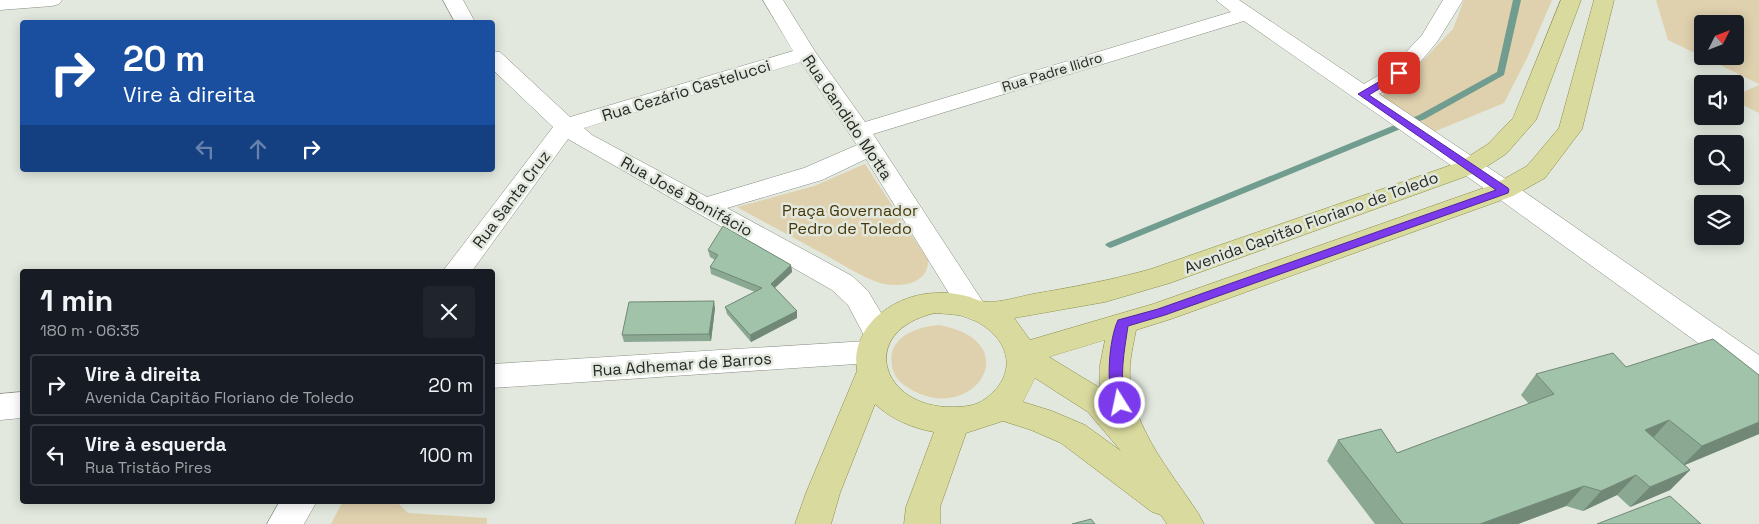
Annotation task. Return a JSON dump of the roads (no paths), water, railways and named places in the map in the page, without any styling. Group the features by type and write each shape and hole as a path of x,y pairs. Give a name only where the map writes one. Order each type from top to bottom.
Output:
{"main road":[{"name":"Avenida Capitão Floriano de Toledo","path":"979,311 1105,292 1160,276 1469,166 1496,149 1524,120 1571,0"},
{"name":"Avenida Capitão Floriano de Toledo","path":"1021,354 1161,312 1504,190 1536,172 1570,129 1604,0"},
{"path":"813,524 874,353 893,318 914,308 935,304 959,305 979,311 1000,322 1014,337 1021,354 1023,374 1015,392 1000,407 979,417 954,421 926,418 902,408 883,392 874,353"},
{"path":"1123,324 1115,365 1116,388 1128,434"},
{"path":"1021,354 1100,404 1128,434 1181,517"},
{"path":"1000,407 1041,420 1073,434 1181,517"},
{"path":"922,524 923,507 954,421"}],"street":[{"path":"0,4 52,0"},
{"path":"453,0 464,20"},
{"name":"Rua Candido Motta","path":"774,0 806,54 979,311"},
{"path":"1226,0 1504,190 1759,371"},
{"path":"1363,94 1399,73 1430,38 1453,0"},
{"name":"Rua Padre Ilidro","path":"705,206 813,174 864,139 1246,14"},
{"name":"Rua Cezário Castelucci","path":"566,126 806,54"},
{"name":"Rua José Bonifácio","path":"495,60 566,126 584,140 842,283 858,298 874,353"},
{"name":"Rua Santa Cruz","path":"459,269 566,126"},
{"name":"Rua Adhemar de Barros","path":"495,376 874,353"},
{"path":"0,407 20,405"},
{"path":"285,524 298,504"}],"waterway":[{"path":"1110,245 1422,117 1501,73 1517,0"}],"park label":[{"name":"Praça Governador Pedro de Toledo","path":"850,219"}]}
